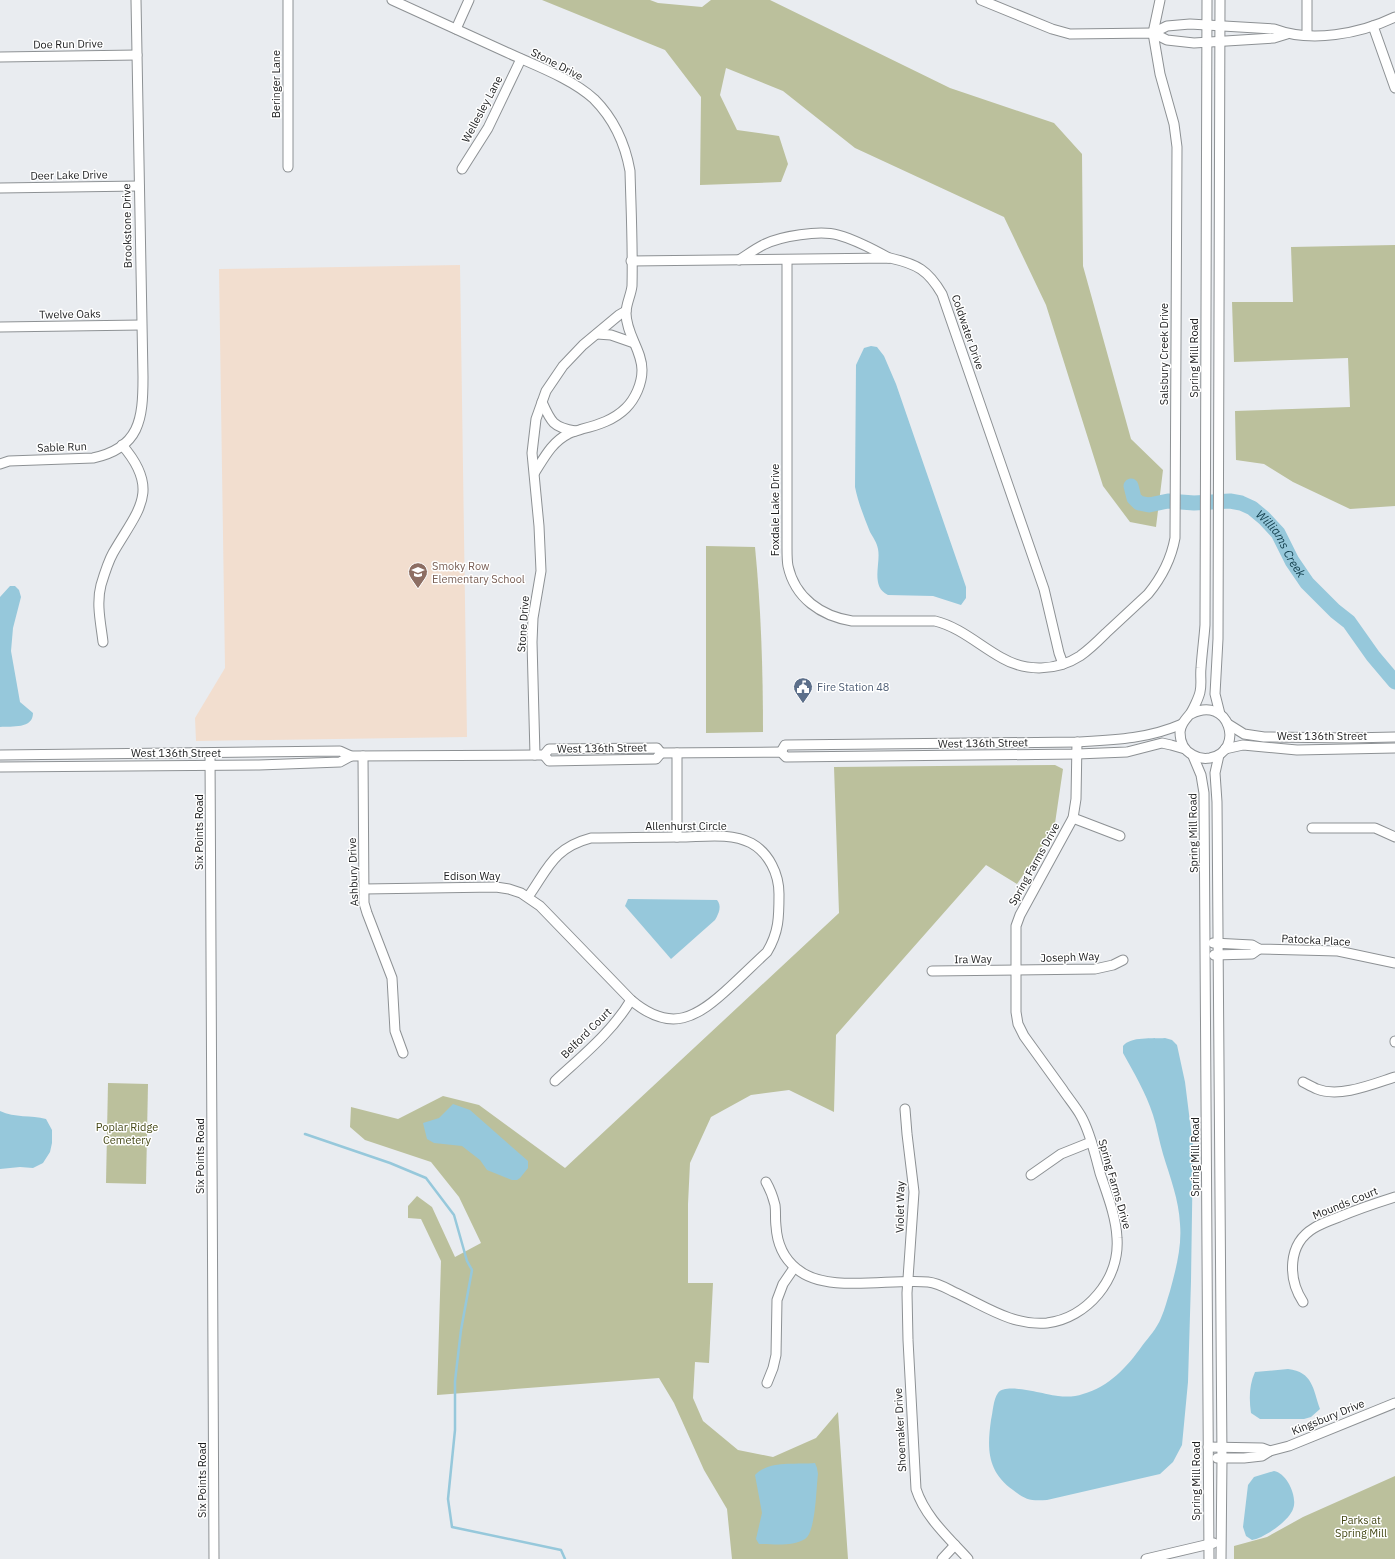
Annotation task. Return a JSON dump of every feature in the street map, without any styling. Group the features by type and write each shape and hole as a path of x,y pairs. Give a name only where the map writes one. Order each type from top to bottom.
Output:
{"street":[{"name":"Brookstone Drive","path":"122,445 128,440 136,429 142,411 136,0"},
{"name":"Beringer Lane","path":"288,0 288,167"},
{"name":"Stone Drive","path":"392,0 521,59 581,89 603,109 622,139 630,171 632,286 626,311 630,333 639,353 642,371 638,390 633,400 617,416 597,425 568,433 552,446 535,472"},
{"path":"456,29 469,0"},
{"path":"981,0 1070,34 1153,33 1167,26 1190,24 1274,29 1287,34 1341,34 1374,26 1395,17"},
{"name":"Salsbury Creek Drive","path":"1063,664 1080,656 1091,647 1156,585 1173,551 1175,538 1177,147 1174,124 1160,74 1153,33 1160,0"},
{"name":"Spring Mill Road","path":"1207,0 1214,25 1218,491 1218,639 1215,694 1220,714"},
{"name":"Spring Mill Road","path":"1191,714 1200,690 1205,633 1205,492 1213,42 1214,25 1220,0"},
{"path":"1307,0 1307,35"},
{"path":"1374,26 1395,88"},
{"path":"1153,33 1167,40 1194,43 1274,38 1287,34"},
{"name":"Doe Run Drive","path":"0,57 137,55"},
{"name":"Wellesley Lane","path":"462,169 488,128 521,59"},
{"name":"Deer Lake Drive","path":"0,188 139,186"},
{"path":"739,260 763,245 793,236 816,234 837,234 866,245 890,258"},
{"name":"Coldwater Drive","path":"631,261 890,258 908,262 919,267 928,274 942,294 1044,589 1063,664"},
{"name":"Foxdale Lake Drive","path":"787,260 787,548 788,566 800,593 810,604 824,613 838,619 852,621 935,621 956,628 990,652 1020,667 1048,668 1063,664"},
{"name":"Stone Drive","path":"539,755 532,642 533,618 540,571 539,526 532,453 536,419 546,391 563,366 583,345 619,315 626,311"},
{"name":"Twelve Oaks","path":"0,327 141,325"},
{"path":"597,334 611,335 634,343"},
{"path":"542,402 552,423 564,429 575,432"},
{"path":"103,642 98,607 101,586 112,555 135,519 143,495 144,486 133,457 122,445"},
{"name":"Sable Run","path":"0,464 9,461 93,458 105,456 122,445"},
{"path":"1221,1559 1222,1447 1217,802 1215,777 1222,752 1230,737 1228,724 1220,714 1213,710 1206,709 1198,710 1191,714 1182,724 1180,737 1186,749 1193,756 1206,759 1222,752"},
{"name":"West 136th Street","path":"781,752 785,745 1077,742 1119,740 1161,733 1182,724"},
{"name":"West 136th Street","path":"1228,724 1244,734 1264,738 1395,737"},
{"name":"Spring Farms Drive","path":"766,1182 775,1205 778,1241 785,1257 794,1268 809,1277 827,1282 936,1283 1007,1318 1020,1322 1048,1323 1062,1319 1082,1309 1098,1295 1109,1278 1115,1262 1118,1238 1114,1218 1091,1142 1081,1116 1024,1036 1018,1024 1016,1012 1016,926 1020,915 1073,818 1076,799 1077,742"},
{"name":"West 136th Street","path":"0,755 340,751 351,756 539,755 549,749 657,748 661,753 781,752 786,757 794,757 1077,754 1127,752 1162,744 1186,749"},
{"name":"West 136th Street","path":"1222,752 1243,745 1297,750 1395,748"},
{"name":"Six Points Road","path":"210,753 214,1559"},
{"path":"677,753 677,837"},
{"name":"West 136th Street","path":"0,768 340,762 351,756"},
{"name":"Ashbury Drive","path":"362,756 364,889 367,913 392,978 395,1031 403,1053"},
{"name":"Spring Mill Road","path":"1193,756 1201,775 1204,793 1209,1559"},
{"path":"1073,818 1120,836"},
{"path":"1312,828 1375,828 1395,837"},
{"name":"Allenhurst Circle","path":"528,897 547,868 558,855 569,846 591,838 715,836 737,838 751,844 762,852 774,869 779,886 780,914 778,930 767,952 712,1004 700,1012 679,1019 670,1019 656,1016 641,1009 631,1000"},
{"name":"Edison Way","path":"364,889 496,887 509,889 528,897 540,906 631,1000"},
{"name":"Patocka Place","path":"1206,943 1252,945 1259,949 1338,951 1395,963"},
{"name":"Patocka Place","path":"1206,955 1252,954 1259,949"},
{"name":"Joseph Way","path":"1016,970 1095,969 1113,965 1123,960"},
{"name":"Ira Way","path":"932,971 1016,970"},
{"name":"Belford Court","path":"555,1080 610,1029 624,1012 631,1000"},
{"path":"1303,1082 1317,1089 1339,1091 1359,1089 1395,1077"},
{"name":"Violet Way","path":"905,1109 906,1134 914,1192 908,1282"},
{"path":"1031,1175 1061,1154 1091,1142"},
{"name":"Mounds Court","path":"1303,1302 1298,1295 1291,1269 1295,1250 1307,1233 1323,1223 1363,1207 1395,1197"},
{"path":"766,1383 773,1368 776,1355 777,1300 783,1284 794,1268"},
{"name":"Shoemaker Drive","path":"908,1282 908,1340 916,1489 920,1502 927,1513 968,1559"},
{"name":"Kingsbury Drive","path":"1208,1458 1262,1456 1270,1451 1289,1446 1395,1403"},
{"name":"Kingsbury Drive","path":"1208,1447 1262,1448 1270,1451"},
{"path":"1146,1559 1221,1541"},
{"path":"942,1559 955,1545"}],"shaded area":[{"path":"460,265 467,737 196,741 195,718 225,668 219,269"}],"green space":[{"path":"542,0 650,0 658,3 702,7 711,0 770,0 950,88 1054,123 1082,154 1083,266 1131,439 1163,470 1156,527 1130,522 1103,486 1046,305 1004,217 855,148 783,91 726,68 720,95 737,130 779,136 788,164 781,182 700,185 701,97 665,50"},
{"path":"1395,245 1395,506 1350,509 1293,482 1264,464 1236,460 1235,411 1350,407 1348,358 1234,362 1232,302 1293,302 1291,247"},
{"path":"706,546 755,547 761,639 763,732 706,733"},
{"path":"1055,765 1063,769 1054,830 1017,884 986,865 836,1035 834,1112 789,1090 751,1095 711,1117 690,1163 688,1204 688,1283 713,1283 709,1363 695,1362 693,1398 703,1421 738,1450 773,1457 816,1438 838,1412 848,1559 732,1559 727,1509 704,1470 674,1403 659,1378 437,1395 441,1261 421,1219 408,1218 408,1206 417,1196 432,1207 455,1257 481,1243 459,1197 431,1162 365,1140 350,1127 351,1107 398,1119 443,1096 479,1105 565,1168 839,913 834,767"},
{"name":"Poplar Ridge Cemetery","path":"108,1083 148,1084 146,1184 106,1183"},
{"name":"Parks at Spring Mill","path":"1395,1476 1395,1559 1234,1559 1234,1546 1267,1537 1303,1517"}],"water":[{"path":"871,346 877,347 884,356 896,384 966,587 966,598 961,605 933,596 888,595 879,586 877,574 879,555 875,540 863,515 855,487 856,365 864,348"},
{"path":"10,586 15,586 19,590 21,597 13,628 11,651 20,702 33,713 30,722 26,724 21,726 0,727 0,597"},
{"path":"628,899 717,900 719,902 719,910 715,920 671,959 625,906"},
{"path":"1165,1038 1172,1040 1177,1045 1185,1082 1193,1146 1188,1382 1182,1445 1173,1462 1160,1474 1047,1500 1028,1499 1004,1483 998,1475 991,1459 989,1440 991,1420 994,1403 998,1393 1002,1390 1017,1389 1058,1396 1077,1396 1092,1391 1109,1381 1124,1369 1153,1332 1165,1308 1179,1249 1180,1224 1178,1206 1150,1107 1140,1083 1123,1053 1123,1046 1136,1039"},
{"path":"453,1104 470,1110 528,1161 528,1168 520,1178 517,1180 512,1180 487,1170 480,1160 462,1146 434,1143 427,1139 423,1123 439,1118"},
{"path":"0,1111 11,1115 46,1119 52,1130 52,1143 50,1152 43,1163 33,1168 20,1167 0,1169"},
{"path":"1288,1369 1303,1374 1311,1383 1320,1409 1311,1417 1304,1419 1260,1419 1251,1413 1250,1392 1255,1372"},
{"path":"815,1463 818,1474 816,1499 809,1535 800,1542 759,1544 756,1539 762,1513 755,1475 767,1467 775,1465"},
{"path":"1274,1471 1283,1476 1293,1492 1293,1509 1287,1519 1276,1528 1257,1539 1252,1540 1246,1536 1243,1527 1248,1485 1254,1477"}],"waterway":[{"name":"Williams Creek","path":"1131,486 1134,498 1139,503 1149,505 1168,501 1194,503 1230,501 1241,503 1252,508 1278,533 1292,561 1307,583 1335,611 1349,622 1373,656 1395,682"},
{"path":"305,1134 390,1163 426,1178 454,1215 467,1261 472,1270 461,1330 455,1381 455,1430 448,1499 452,1527 561,1550 565,1559"}],"place":[{"name":"Smoky Row Elementary School","path":"418,589"},
{"name":"Fire Station 48","path":"803,704"}]}
